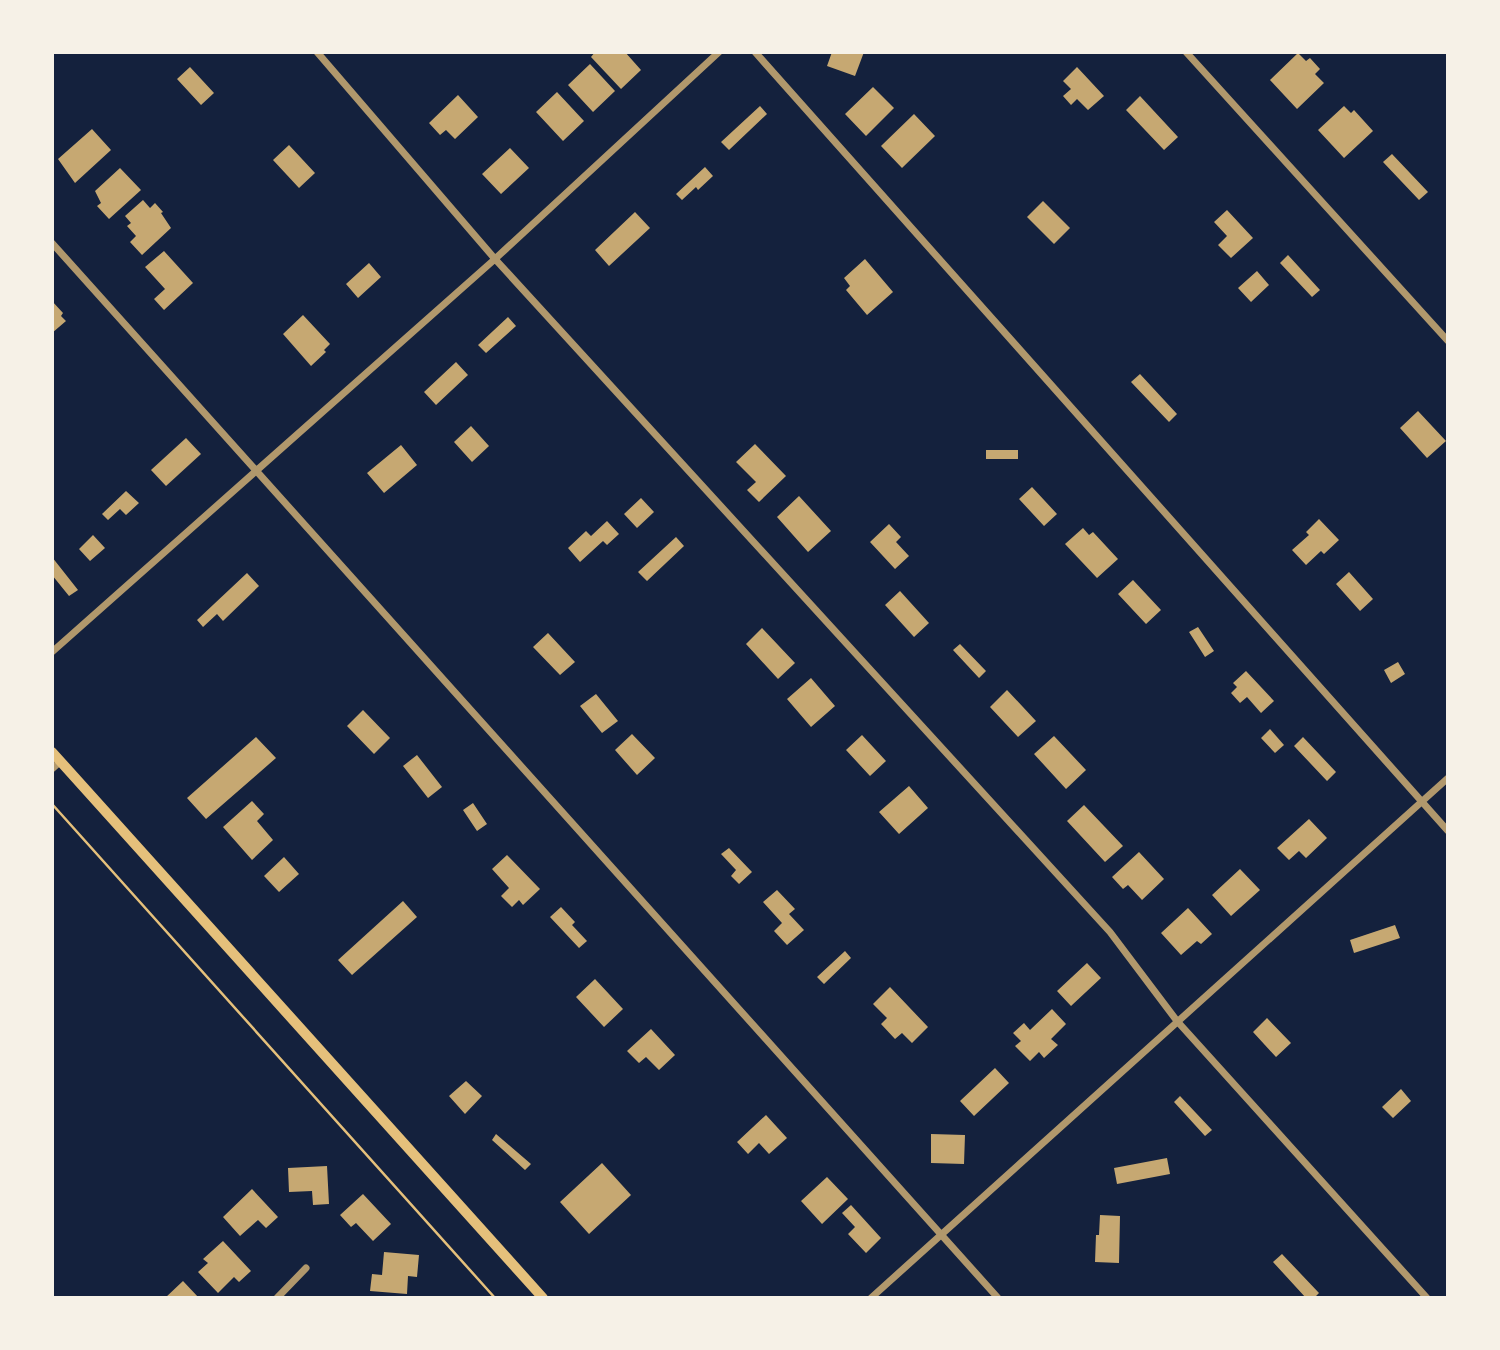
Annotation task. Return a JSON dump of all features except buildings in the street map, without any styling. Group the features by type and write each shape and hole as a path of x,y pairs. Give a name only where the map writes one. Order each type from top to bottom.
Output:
{"main road":[{"path":"52,752 57,765 543,1297"}],"street":[{"path":"317,52 495,259 1110,932 1177,1021 1427,1297"},
{"path":"52,652 495,259 719,52"},
{"path":"755,52 1447,831"},
{"path":"1186,52 1447,341"},
{"path":"52,243 998,1297"},
{"path":"872,1297 1447,778"},
{"path":"277,1297 306,1268"}],"path":[{"path":"52,804 495,1297"}]}
